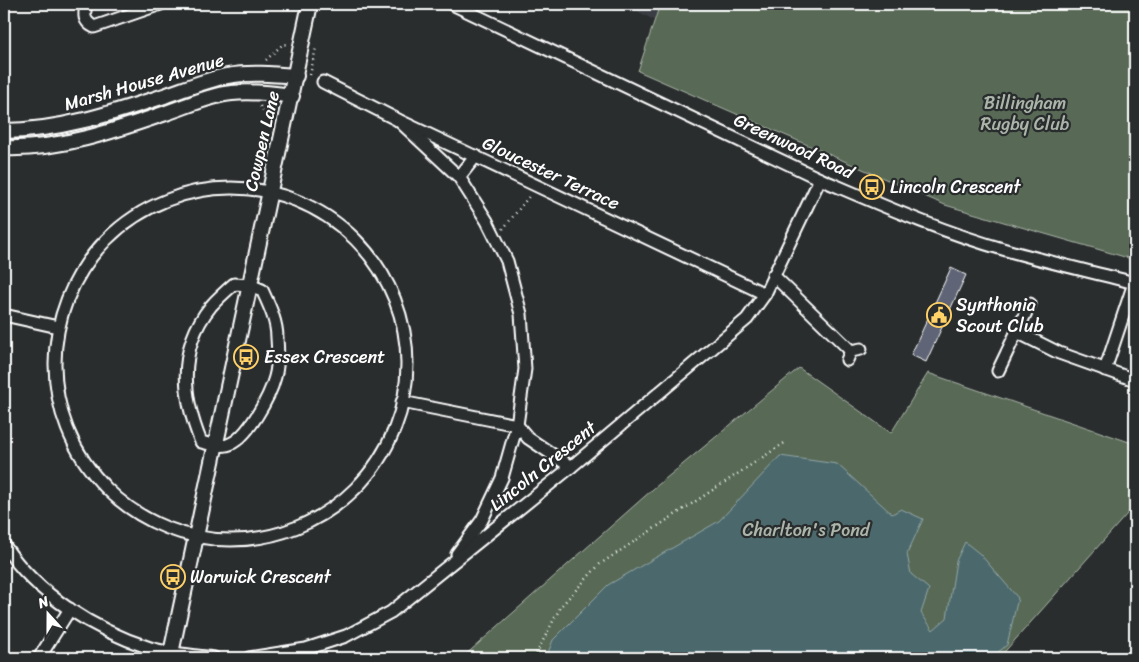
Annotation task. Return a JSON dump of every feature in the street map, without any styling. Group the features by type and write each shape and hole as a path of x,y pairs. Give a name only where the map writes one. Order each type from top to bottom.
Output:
{"street":[{"path":"86,4 84,16 88,24 94,27 161,4"},
{"name":"Greenwood Road","path":"452,4 820,179 955,233 1005,250 1135,283"},
{"name":"Cowpen Lane","path":"171,656 310,7"},
{"name":"Marsh House Avenue","path":"4,131 64,125 93,118 207,80 229,76 261,74 296,76"},
{"name":"Gloucester Terrace","path":"322,82 764,294"},
{"name":"Marsh House Avenue","path":"4,148 65,143 229,93 260,91 292,96"},
{"path":"398,120 459,177 496,238 507,261 521,314 526,369 517,424 502,478 482,520 446,567"},
{"path":"459,177 476,156"},
{"name":"Lincoln Crescent","path":"249,658 307,654 391,612 571,467 748,319 764,294 820,179"},
{"path":"229,186 270,192 319,212 349,235 377,266 394,298 406,342 406,376 402,402 394,432 377,464 352,493 324,516 291,531 261,537 216,539 196,535 170,529 143,517 117,498 88,465 74,443 64,419 58,391 56,368 58,327 66,304 81,273 106,239 127,221 172,198 204,189 229,186"},
{"path":"773,275 853,353"},
{"path":"1106,370 1135,283"},
{"path":"234,284 250,286 262,290 271,310 277,336 275,376 261,411 244,433 229,445 216,446 201,442 190,417 186,394 186,368 194,336 211,306 234,284"},
{"path":"998,371 1030,304"},
{"path":"4,315 58,327"},
{"path":"1017,332 1059,353 1135,380"},
{"path":"402,402 517,424 528,438 571,467"},
{"path":"4,545 34,581"},
{"path":"4,557 70,609 107,632 171,656 214,658"},
{"path":"39,658 70,609"}],"path":[{"path":"254,4 310,7"},
{"path":"496,238 538,186"},
{"path":"534,658 562,606 600,564 786,442"},
{"path":"4,650 15,658"}],"shaded area":[{"path":"624,4 660,4 654,20"}],"green space":[{"name":"Billingham Rugby Club","path":"660,4 1135,4 1135,260 945,205 638,71"},
{"name":"Charlton's Pond","path":"799,368 891,433 928,373 1135,444 1135,505 999,658 462,658 653,489"}],"water":[{"name":"Charlton's Pond","path":"780,456 837,464 892,514 901,509 923,519 907,554 911,574 929,589 921,613 933,630 947,618 956,561 965,542 980,554 1018,598 1007,645 991,658 546,658 553,640 608,585 719,521"}],"building":[{"name":"Synthonia Scout Club","path":"951,268 966,275 926,362 911,355"}],"railway":[{"path":"4,9 6,4"}],"place":[{"name":"Lincoln Crescent","path":"872,187"},
{"name":"Synthonia Scout Club","path":"939,315"},
{"name":"Essex Crescent","path":"246,357"},
{"name":"Warwick Crescent","path":"173,577"}]}
